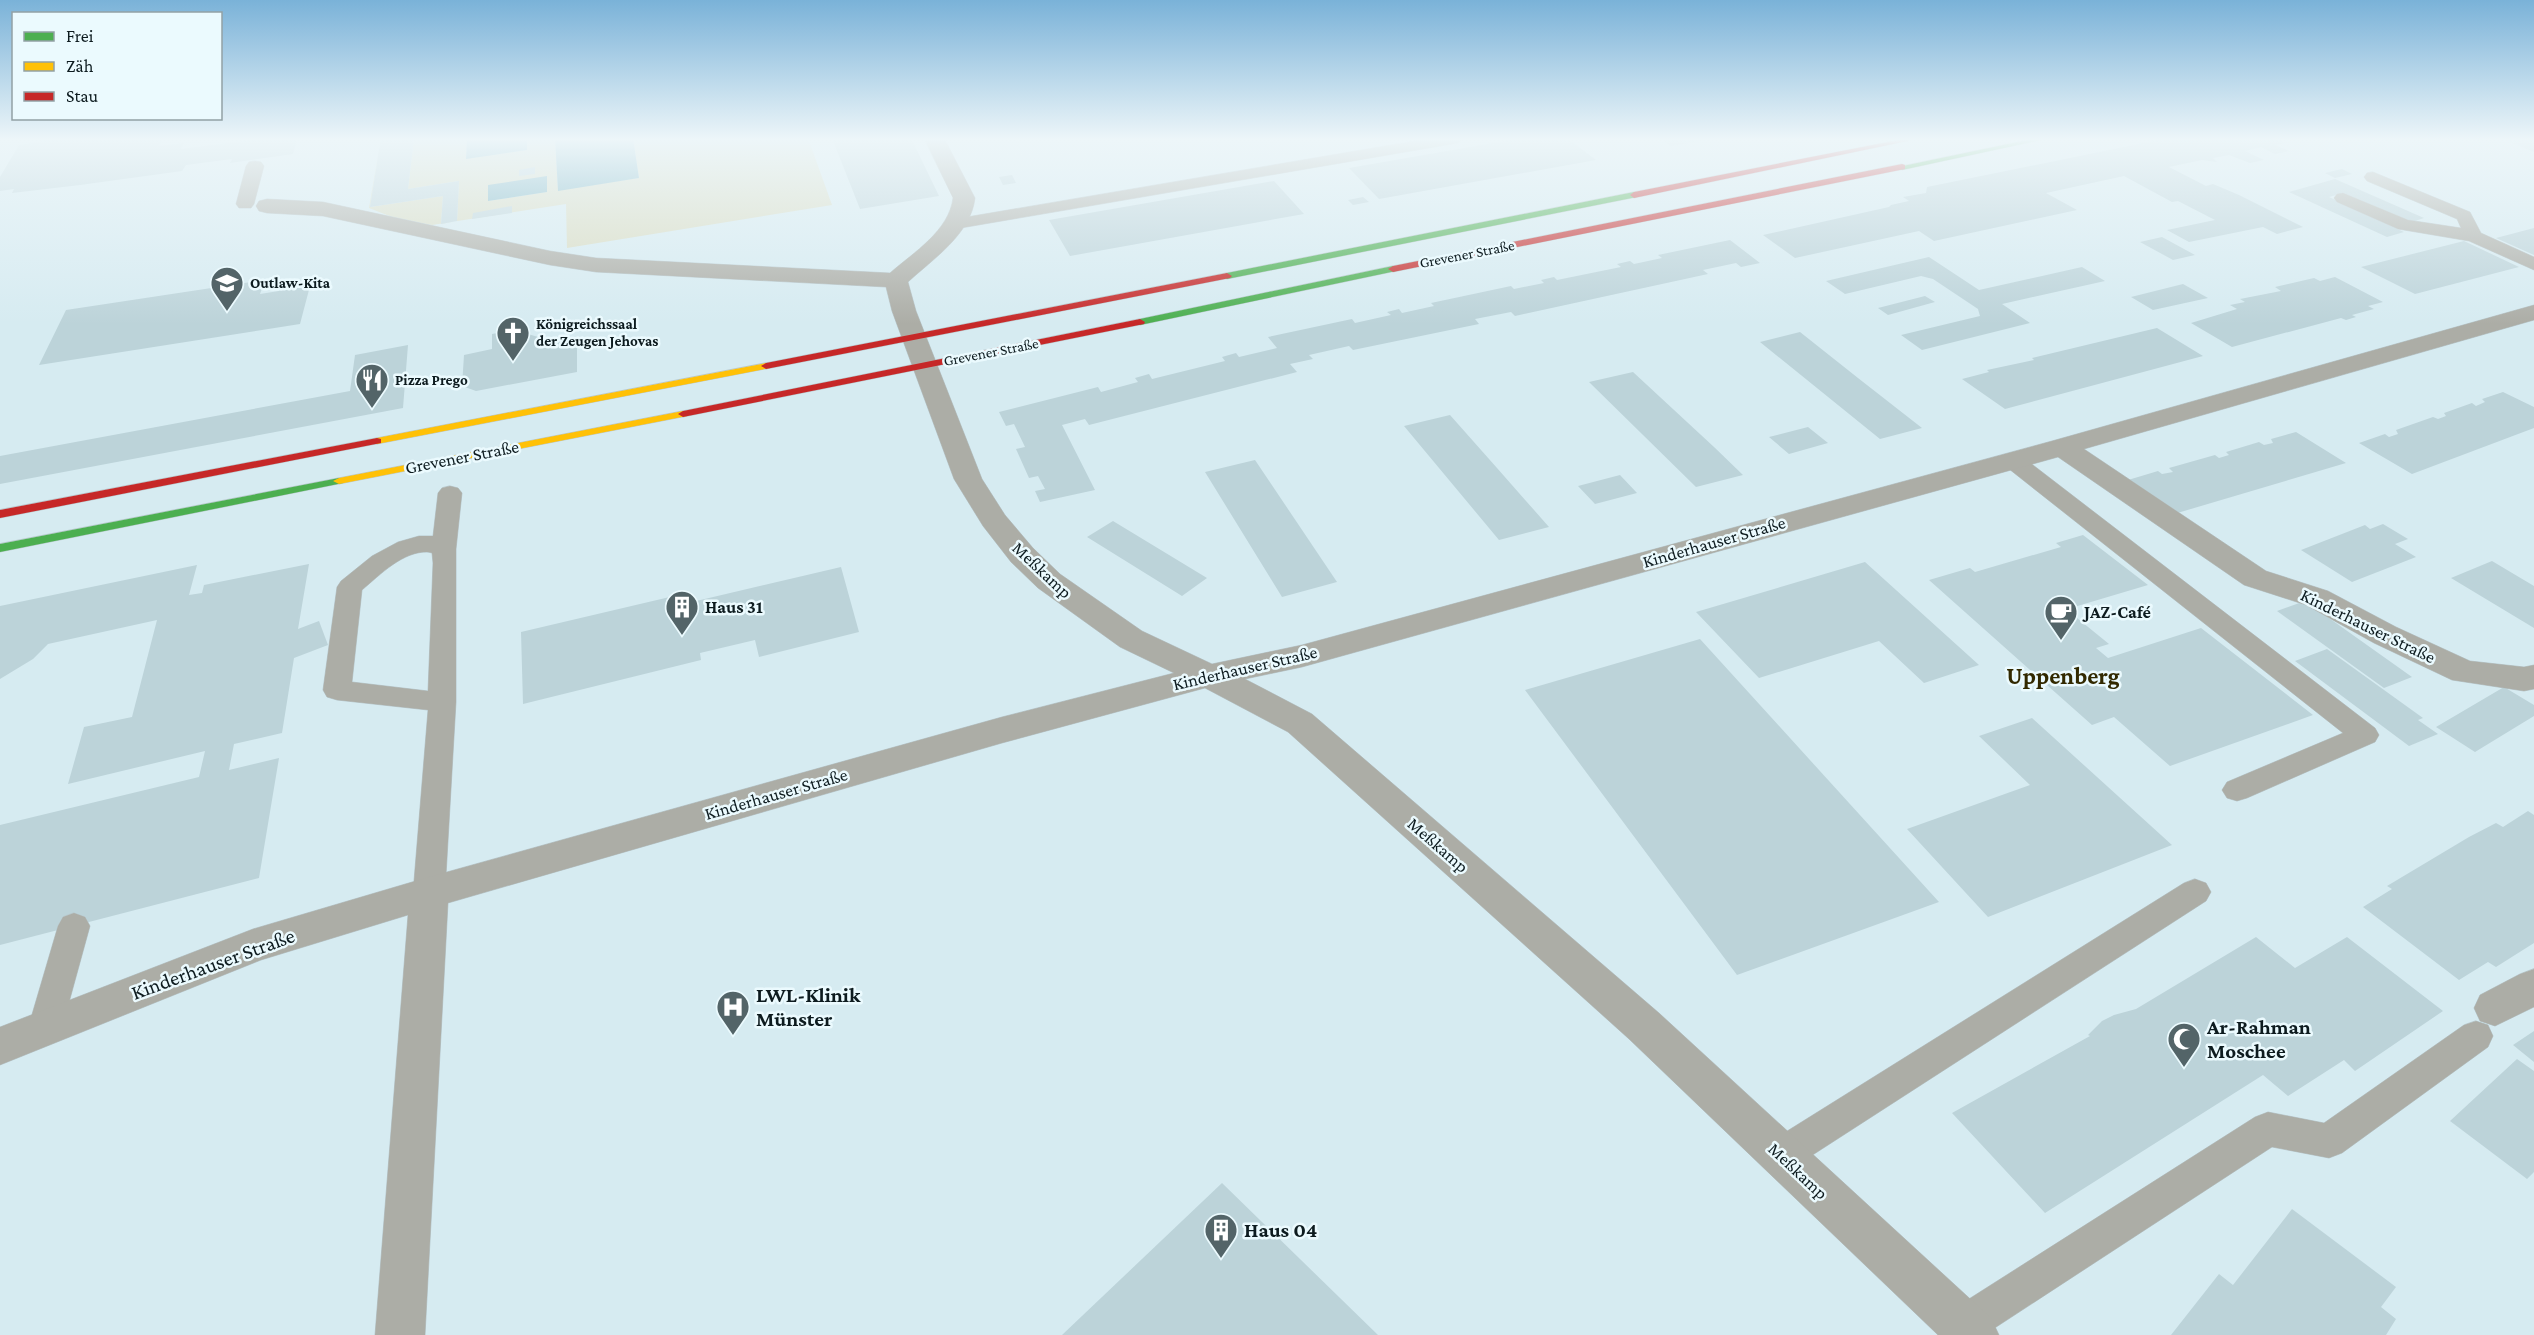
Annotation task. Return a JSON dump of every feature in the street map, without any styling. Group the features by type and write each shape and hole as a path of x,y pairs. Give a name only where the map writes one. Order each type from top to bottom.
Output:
{"main road":[{"name":"Grevener Straße","path":"0,514 1604,200"},
{"name":"Grevener Straße","path":"0,548 924,365 1738,200"}],"street":[{"path":"256,205 323,208 550,258 596,265 896,280 955,224 963,211 964,200"},
{"path":"896,280 914,337"},
{"name":"Kinderhauser Straße","path":"0,1046 253,946 429,892 1002,730 1208,676 1302,656 2062,447 2534,312"},
{"name":"Grevener Straße","path":"914,337 924,365"},
{"name":"Meßkamp","path":"924,365 968,479 993,520 1022,555 1049,581 1131,639 1255,698 1300,723 1644,1026 1969,1330"},
{"name":"Kinderhauser Straße","path":"2062,447 2255,578 2317,598 2385,635 2464,672 2524,679 2534,677"},
{"path":"400,1335 429,892"},
{"path":"2486,1022 2534,986"}],"lane":[{"path":"256,200 256,205"},
{"path":"955,224 1094,200"},
{"path":"2348,200 2404,225 2474,236 2534,264"},
{"path":"2427,200 2464,216 2474,236"},
{"path":"2012,460 2366,735 2237,790"},
{"path":"429,892 441,702 445,599 444,549 450,493"},
{"path":"441,702 337,690 350,587 386,557 405,547 424,543 436,544 444,549"},
{"path":"1781,1155 2195,892"},
{"path":"45,1029 74,926"},
{"path":"1969,1330 2268,1129 2329,1141 2486,1022"}],"green space":[{"path":"370,200 370,207 414,200 443,200 441,224 432,225 397,219 369,208"},
{"path":"458,200 830,200 832,205 567,248 566,204 457,221"}],"building":[{"path":"371,200 414,200 370,207"},
{"path":"443,200 458,200 457,221 441,224"},
{"path":"857,200 913,200 860,209"},
{"path":"1163,200 1292,200 1304,214 1070,256 1049,220"},
{"path":"1348,200 1369,202 1353,205"},
{"path":"2059,200 2077,210 1934,241 1919,231 1795,258 1763,235 1909,201"},
{"path":"2169,200 2250,200 2303,227 2277,234 2263,227 2189,242 2167,230 2215,220 2178,201"},
{"path":"2307,200 2336,200 2404,232 2387,237"},
{"path":"2360,200 2384,200 2424,218 2412,222"},
{"path":"512,206 512,213 472,219 473,213"},
{"path":"2534,228 2534,255 2496,238"},
{"path":"2162,237 2195,255 2173,260 2140,242"},
{"path":"1730,240 1760,263 1741,267 1736,263 1703,270 1708,274 1515,316 1511,312 1475,319 1479,324 1353,350 1349,346 1309,355 1313,359 1290,364 1297,372 1089,425 1085,419 1062,425 1095,490 1040,502 1035,491 1045,489 1038,476 1029,478 1016,449 1025,447 1014,424 1006,426 999,412 1098,387 1101,392 1138,382 1135,378 1149,374 1152,379 1225,361 1222,357 1236,353 1239,357 1277,348 1268,337 1352,319 1355,323 1391,315 1387,312 1399,309 1402,313 1434,306 1431,303 1511,286 1514,289 1544,283 1541,280 1554,277 1557,280 1621,267 1617,264 1630,261 1634,264 1662,258 1658,255"},
{"path":"2464,241 2519,267 2415,294 2361,267"},
{"path":"1929,257 1979,290 2082,267 2105,281 2002,304 2030,323 1922,350 1901,335 1980,316 1978,309 1933,279 1921,276 1845,294 1826,281"},
{"path":"2335,277 2383,302 2368,306 2374,309 2352,315 2356,317 2346,320 2341,318 2232,347 2191,323 2237,309 2230,305 2245,302 2240,299 2281,291 2275,287 2314,278 2320,281"},
{"path":"265,280 260,294 310,286 300,324 39,365 66,310"},
{"path":"2183,284 2208,298 2153,310 2131,297"},
{"path":"1925,296 1935,302 1888,315 1878,308"},
{"path":"2157,328 2203,356 2005,409 1962,379 1989,372 1987,370 2034,360 2032,358"},
{"path":"514,330 552,341 565,341 565,344 577,348 577,372 476,391 462,386 464,355 492,349 492,334"},
{"path":"1800,332 1922,428 1880,439 1760,342"},
{"path":"408,345 403,408 0,484 0,456 350,391 355,355"},
{"path":"1633,372 1743,475 1696,487 1589,382"},
{"path":"2503,392 2534,407 2534,428 2412,474 2359,443 2385,434 2389,437 2398,434 2396,430 2433,417 2438,419 2446,416 2444,413 2472,403 2476,406 2485,402 2482,399"},
{"path":"1450,415 1549,527 1499,540 1404,426"},
{"path":"1808,427 1828,443 1789,454 1769,437"},
{"path":"2296,432 2346,463 2174,514 2128,480 2158,471 2162,474 2173,472 2169,468 2215,455 2219,458 2229,455 2226,452 2259,442 2264,445 2273,443 2271,439"},
{"path":"1255,460 1337,582 1282,597 1205,472"},
{"path":"1620,475 1637,493 1595,504 1578,486"},
{"path":"1113,521 1207,578 1182,596 1087,537"},
{"path":"2383,524 2408,539 2395,544 2416,557 2352,582 2301,550 2365,525 2370,529"},
{"path":"2083,535 2148,585 2054,613 2064,622 2077,618 2109,644 2096,648 2108,658 2201,628 2313,715 2170,766 2114,717 2092,725 1929,580 1970,568 1975,572 2061,547 2056,543"},
{"path":"2492,561 2534,586 2534,628 2451,578"},
{"path":"1865,562 1979,665 1924,683 1879,641 1759,678 1696,612"},
{"path":"309,564 298,629 319,621 328,645 294,658 282,733 234,744 229,770 279,758 259,878 0,945 0,825 199,777 205,751 68,784 84,727 132,717 157,620 48,644 33,659 0,679 0,606 197,565 189,595 202,593 204,585"},
{"name":"Haus 31","path":"841,567 859,632 759,657 755,640 700,653 701,660 523,704 521,632 691,592 692,602"},
{"path":"2305,601 2412,677 2384,688 2277,611"},
{"path":"1700,639 1939,902 1737,975 1525,690"},
{"path":"2327,649 2423,718 2418,720 2438,734 2409,746 2295,661"},
{"path":"2504,687 2534,705 2534,716 2475,752 2436,727"},
{"path":"2032,718 2172,845 1988,917 1907,829 2030,785 1979,736"},
{"path":"2528,811 2534,815 2534,943 2496,967 2488,962 2459,980 2363,907 2392,889 2387,886 2469,837 2496,823 2503,827"},
{"name":"Ar-Rahman Moschee","path":"2256,937 2295,968 2347,937 2443,1011 2355,1071 2344,1060 2288,1096 2263,1075 2045,1213 1952,1113 2090,1036 2088,1035 2102,1021 2136,1009"},
{"path":"2534,1031 2534,1062 2513,1045"},
{"path":"2517,1059 2534,1071 2534,1172 2527,1179 2450,1121"},
{"name":"Haus 04","path":"1222,1183 1378,1335 1062,1335"},
{"path":"2292,1209 2396,1287 2381,1307 2396,1319 2386,1335 2171,1335 2219,1274 2233,1285"}],"traffic: fast":[{"path":"1227,276 1607,200"},
{"path":"1140,322 1393,269"},
{"path":"0,548 339,481"}],"traffic: slow":[{"path":"377,441 766,366"},
{"path":"339,481 683,414"}],"traffic: jam":[{"path":"1393,269 1736,200"},
{"path":"766,366 1227,276"},
{"path":"683,414 1140,322"},
{"path":"0,514 377,441"}],"place":[{"name":"Outlaw-Kita","path":"227,312"},
{"name":"Königreichssaal der Zeugen Jehovas","path":"513,362"},
{"name":"Pizza Prego","path":"372,409"},
{"name":"Haus 31","path":"682,636"},
{"name":"JAZ-Café","path":"2061,641"},
{"name":"LWL-Klinik Münster","path":"733,1036"},
{"name":"Ar-Rahman Moschee","path":"2184,1068"},
{"name":"Haus 04","path":"1221,1259"}],"district":[{"name":"Uppenberg","path":"2063,675"}]}
